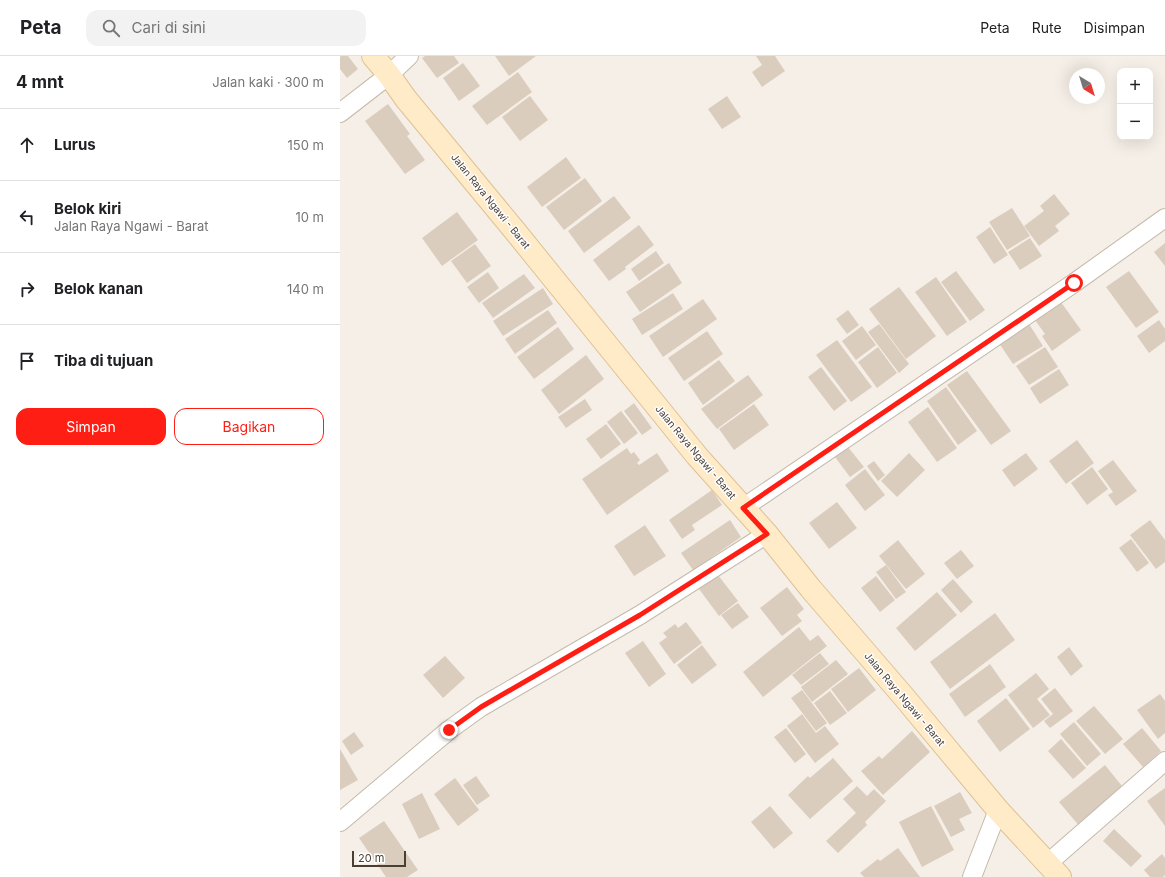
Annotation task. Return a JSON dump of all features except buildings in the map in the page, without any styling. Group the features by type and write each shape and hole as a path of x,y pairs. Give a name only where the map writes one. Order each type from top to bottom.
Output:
{"main road":[{"name":"Jalan Raya Ngawi - Barat","path":"373,56 406,99 697,456 767,534 811,589 904,697 998,810 1053,870"}],"street":[{"path":"340,113 389,75 409,56"},
{"path":"743,508 1068,288 1165,218"},
{"path":"340,822 449,730 481,707 640,615 767,534"},
{"path":"1053,870 1165,761"},
{"path":"972,877 998,810"}],"route":[{"path":"449,730 481,707 640,615 767,534 743,508 1074,283"}]}
